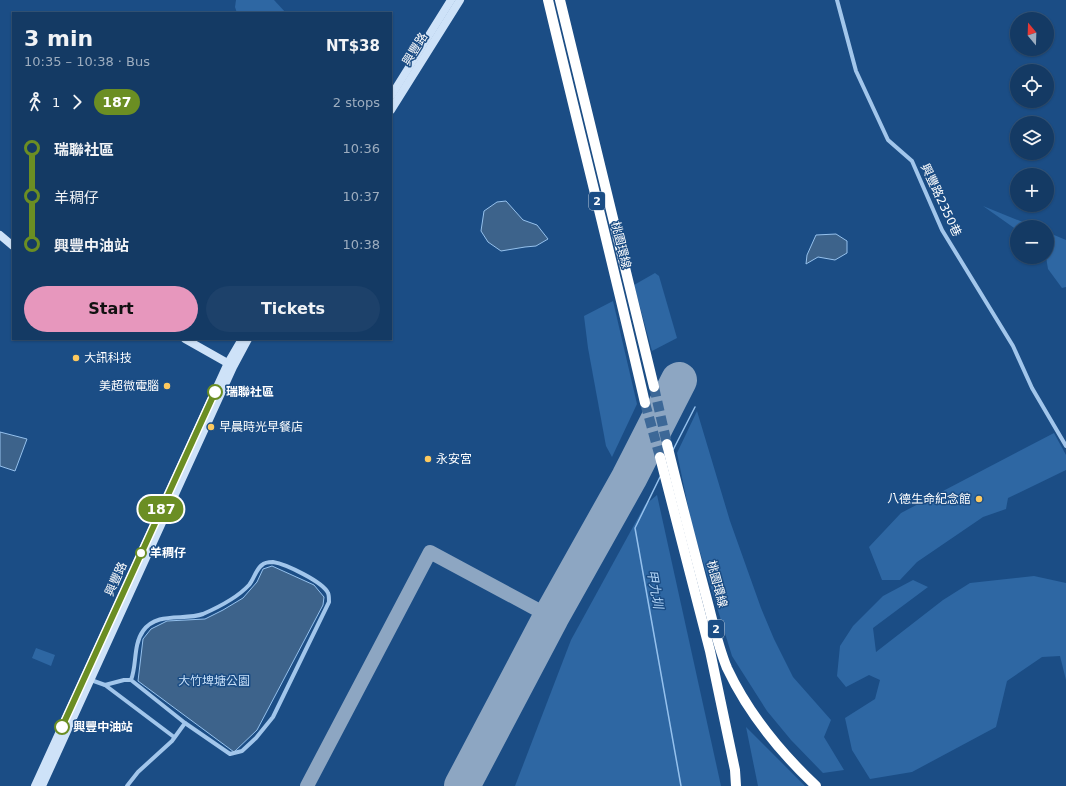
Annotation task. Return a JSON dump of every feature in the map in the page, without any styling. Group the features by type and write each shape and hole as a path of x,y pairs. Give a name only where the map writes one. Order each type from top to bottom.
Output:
{"highway":[{"name":"桃園環線","path":"548,0 581,140 622,300 645,402"},
{"name":"桃園環線","path":"560,0 654,387"},
{"name":"桃園環線","path":"735,770 710,651 666,459 727,667 749,708 770,736 807,777"},
{"path":"735,770 736,786"},
{"path":"735,770 740,786"},
{"path":"807,777 816,786"},
{"path":"807,777 822,786"}],"main road":[{"name":"興豐路","path":"392,94 451,0"},
{"name":"興豐路","path":"392,108 460,0"},
{"path":"0,235 12,245"},
{"path":"187,340 230,365"},
{"name":"興豐路","path":"35,786 242,340"},
{"name":"興豐路","path":"42,786 91,680 230,365 247,340"}],"street":[{"name":"興豐路2350巷","path":"837,0 856,71 888,140 912,161 942,230 1013,346 1032,388 1066,446"},
{"path":"105,684 131,680 185,723 230,754 242,751 256,738 273,717 329,602 328,593 310,577 282,565 274,562 268,562 261,565 250,584 233,599 202,614 159,620 151,623 143,631 138,646 133,667 134,673 131,680"},
{"path":"91,680 105,684 174,737"},
{"path":"127,786 138,772 174,737 185,723"}],"shaded area":[{"path":"236,0 274,0 285,12 237,12 235,7"},
{"path":"506,201 523,220 537,225 548,239 536,246 501,251 488,242 481,231 484,211 497,202"},
{"path":"983,206 1018,220 1010,220 1010,225"},
{"path":"836,234 847,241 847,253 835,260 818,257 806,264 807,255 816,235"},
{"path":"1054,235 1066,240 1066,287 1062,288 1048,269 1047,264 1054,264"},
{"path":"655,273 659,276 677,338 652,351 634,285"},
{"path":"613,301 637,404 612,457 606,446 588,348 584,316"},
{"path":"697,411 730,521 761,608 774,639 793,677 831,720 824,737 844,770 823,773 791,740 767,711 732,656 692,526 677,453"},
{"path":"0,432 27,439 15,471 0,466"},
{"path":"1054,433 1066,455 1066,470 1008,498 1006,509 983,517 917,562 900,580 882,580 869,547 901,513"},
{"path":"657,495 721,786 515,786 571,640 645,505"},
{"name":"大竹埤塘公園","path":"272,566 314,585 324,597 323,605 257,730 234,752 138,681 143,639 151,629 167,621 205,619 223,610 243,598 257,582 263,569"},
{"path":"1034,576 1066,583 1066,680 1060,656 1042,657 1007,681 996,727 912,772 870,779 852,750 845,718 875,699 880,680 869,675 846,687 837,676 840,646 853,626 883,596 913,580 928,587 873,628 876,652 943,600 970,583"},
{"path":"36,648 55,655 51,666 32,658"},
{"path":"746,727 805,786 758,786"}],"waterway":[{"name":"甲九圳","path":"673,450 695,407"},
{"name":"甲九圳","path":"660,477 635,528 681,786"}],"taxiway":[{"path":"307,786 430,552 551,617"}],"runway":[{"path":"462,786 551,617 629,478 679,380"}],"tunnel":[{"path":"654,387 667,444"},
{"path":"645,403 660,457"}],"bus line":[{"name":"187","path":"62,727 215,392"}],"place":[{"name":"大訊科技","path":"76,358"},
{"name":"美超微電腦","path":"167,386"},
{"name":"瑞聯社區","path":"215,392"},
{"name":"早晨時光早餐店","path":"211,427"},
{"name":"永安宮","path":"428,459"},
{"name":"八德生命紀念館","path":"979,499"},
{"name":"羊稠仔","path":"141,553"},
{"name":"興豐中油站","path":"62,727"}]}
